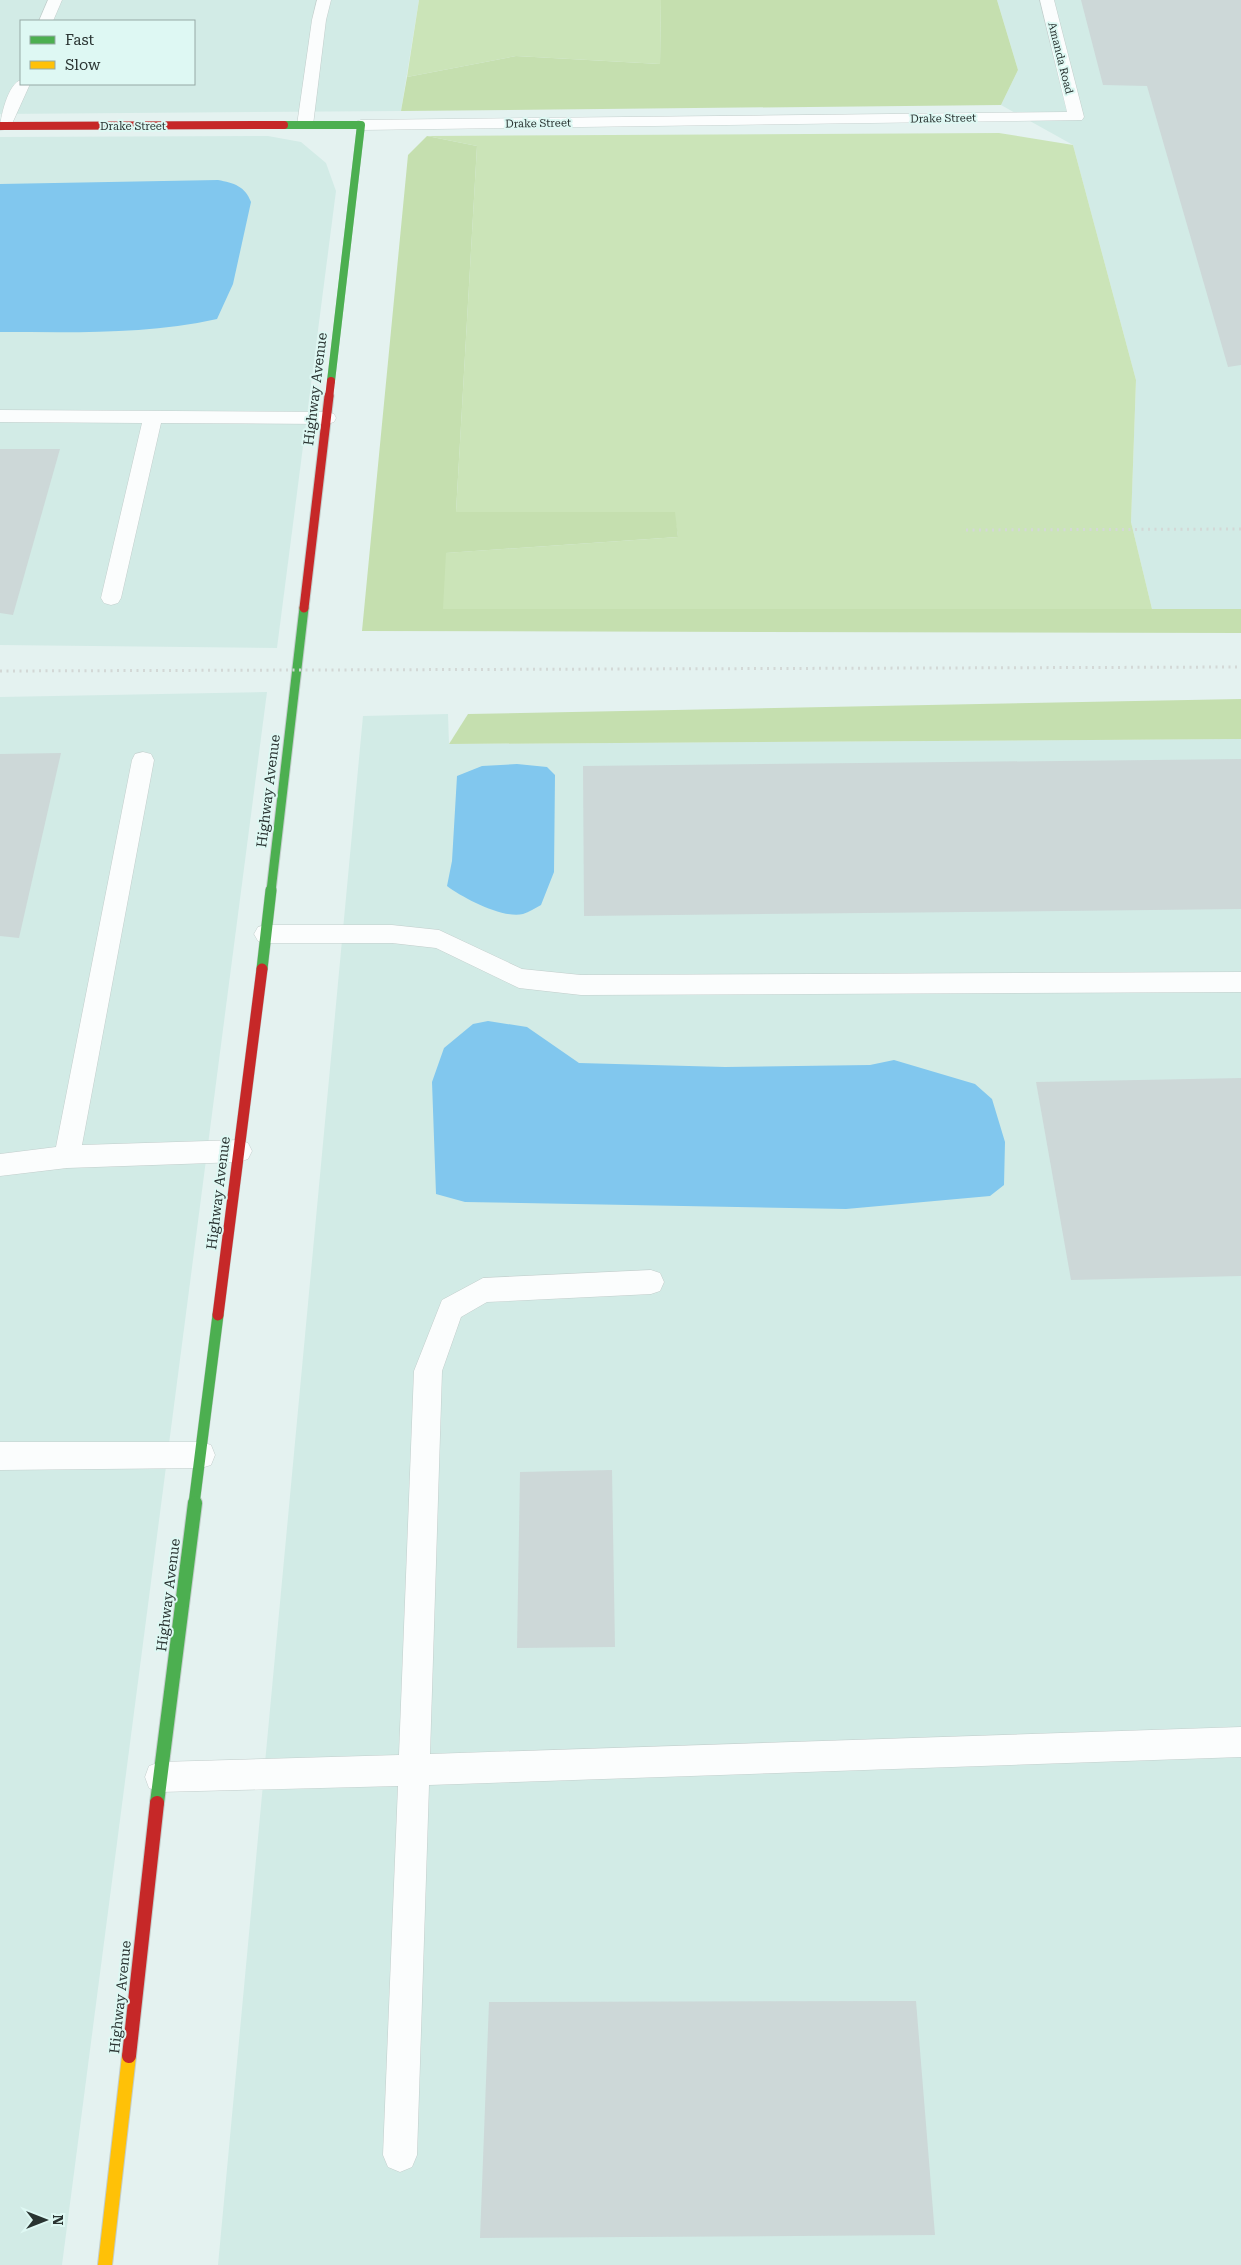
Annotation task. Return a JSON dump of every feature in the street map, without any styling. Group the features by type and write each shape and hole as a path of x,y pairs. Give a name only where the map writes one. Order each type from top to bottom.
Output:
{"street":[{"name":"Drake Street","path":"2,126 361,125"},
{"name":"Highway Avenue","path":"104,2265 160,1777 266,934 361,125"}],"lane":[{"path":"46,20 54,0"},
{"path":"305,125 319,20 324,0"},
{"name":"Amanda Road","path":"1046,0 1076,117"},
{"path":"2,126 22,85"},
{"name":"Drake Street","path":"361,125 1076,117"},
{"path":"0,416 327,418"},
{"path":"111,598 153,417"},
{"path":"67,1157 144,760"},
{"path":"266,934 392,934 439,939 519,978 581,985 1241,982"},
{"path":"0,1165 67,1157 239,1151"},
{"path":"400,2155 428,1371 451,1309 483,1290 652,1282"},
{"path":"0,1456 201,1455"},
{"path":"160,1777 1241,1742"}],"shaded area":[{"path":"0,0 419,0 401,111 0,114"},
{"path":"997,0 1241,0 1241,609 1152,609 1131,522 1136,380 1073,145 1001,105 1018,70"},
{"path":"268,136 301,142 326,163 336,191 277,648 0,645 0,137"},
{"path":"267,692 62,2265 0,2265 0,697"},
{"path":"448,714 449,744 1241,739 1241,2265 218,2265 363,716"}],"green space":[{"path":"419,0 661,0 660,64 516,56 407,77"},
{"path":"661,0 997,0 1018,70 1001,105 401,111 407,77 516,56 660,64"},
{"path":"999,133 1073,145 1136,380 1131,522 1152,609 442,609 445,553 678,537 674,512 456,512 477,146 427,136"},
{"path":"427,136 477,146 456,512 675,512 678,537 446,553 443,609 1241,609 1241,633 362,631 408,155"},
{"path":"1241,699 1241,739 449,744 468,714"}],"water":[{"path":"218,180 238,186 246,192 251,202 233,284 217,319 163,328 109,332 0,332 0,184"},
{"path":"517,764 547,767 555,775 554,872 541,905 523,914 515,915 494,911 447,886 452,861 457,776 482,766"},
{"path":"488,1021 527,1027 579,1063 725,1067 870,1065 894,1060 975,1084 992,1099 1005,1142 1004,1185 990,1196 846,1209 465,1202 436,1194 432,1082 444,1048 473,1024"}],"building":[{"path":"1081,0 1241,0 1241,365 1228,367 1147,86 1103,85"},
{"path":"0,449 60,449 13,615 0,613"},
{"path":"61,753 19,938 0,936 0,754"},
{"path":"1241,759 1241,909 584,916 583,766"},
{"path":"1241,1078 1241,1276 1071,1280 1036,1082"},
{"path":"612,1470 615,1647 517,1648 520,1472"},
{"path":"916,2001 935,2235 480,2238 489,2002"}],"railway":[{"path":"966,530 1241,529"},
{"path":"0,671 1241,667"}],"traffic: fast":[{"path":"284,125 361,125 331,381"},
{"path":"262,969 304,608"},
{"path":"157,1803 218,1315"}],"traffic: slow":[{"path":"105,2265 129,2056"}],"traffic: jam":[{"path":"0,126 284,125"},
{"path":"304,608 331,381"},
{"path":"218,1315 262,969"},
{"path":"129,2056 157,1803"}]}
